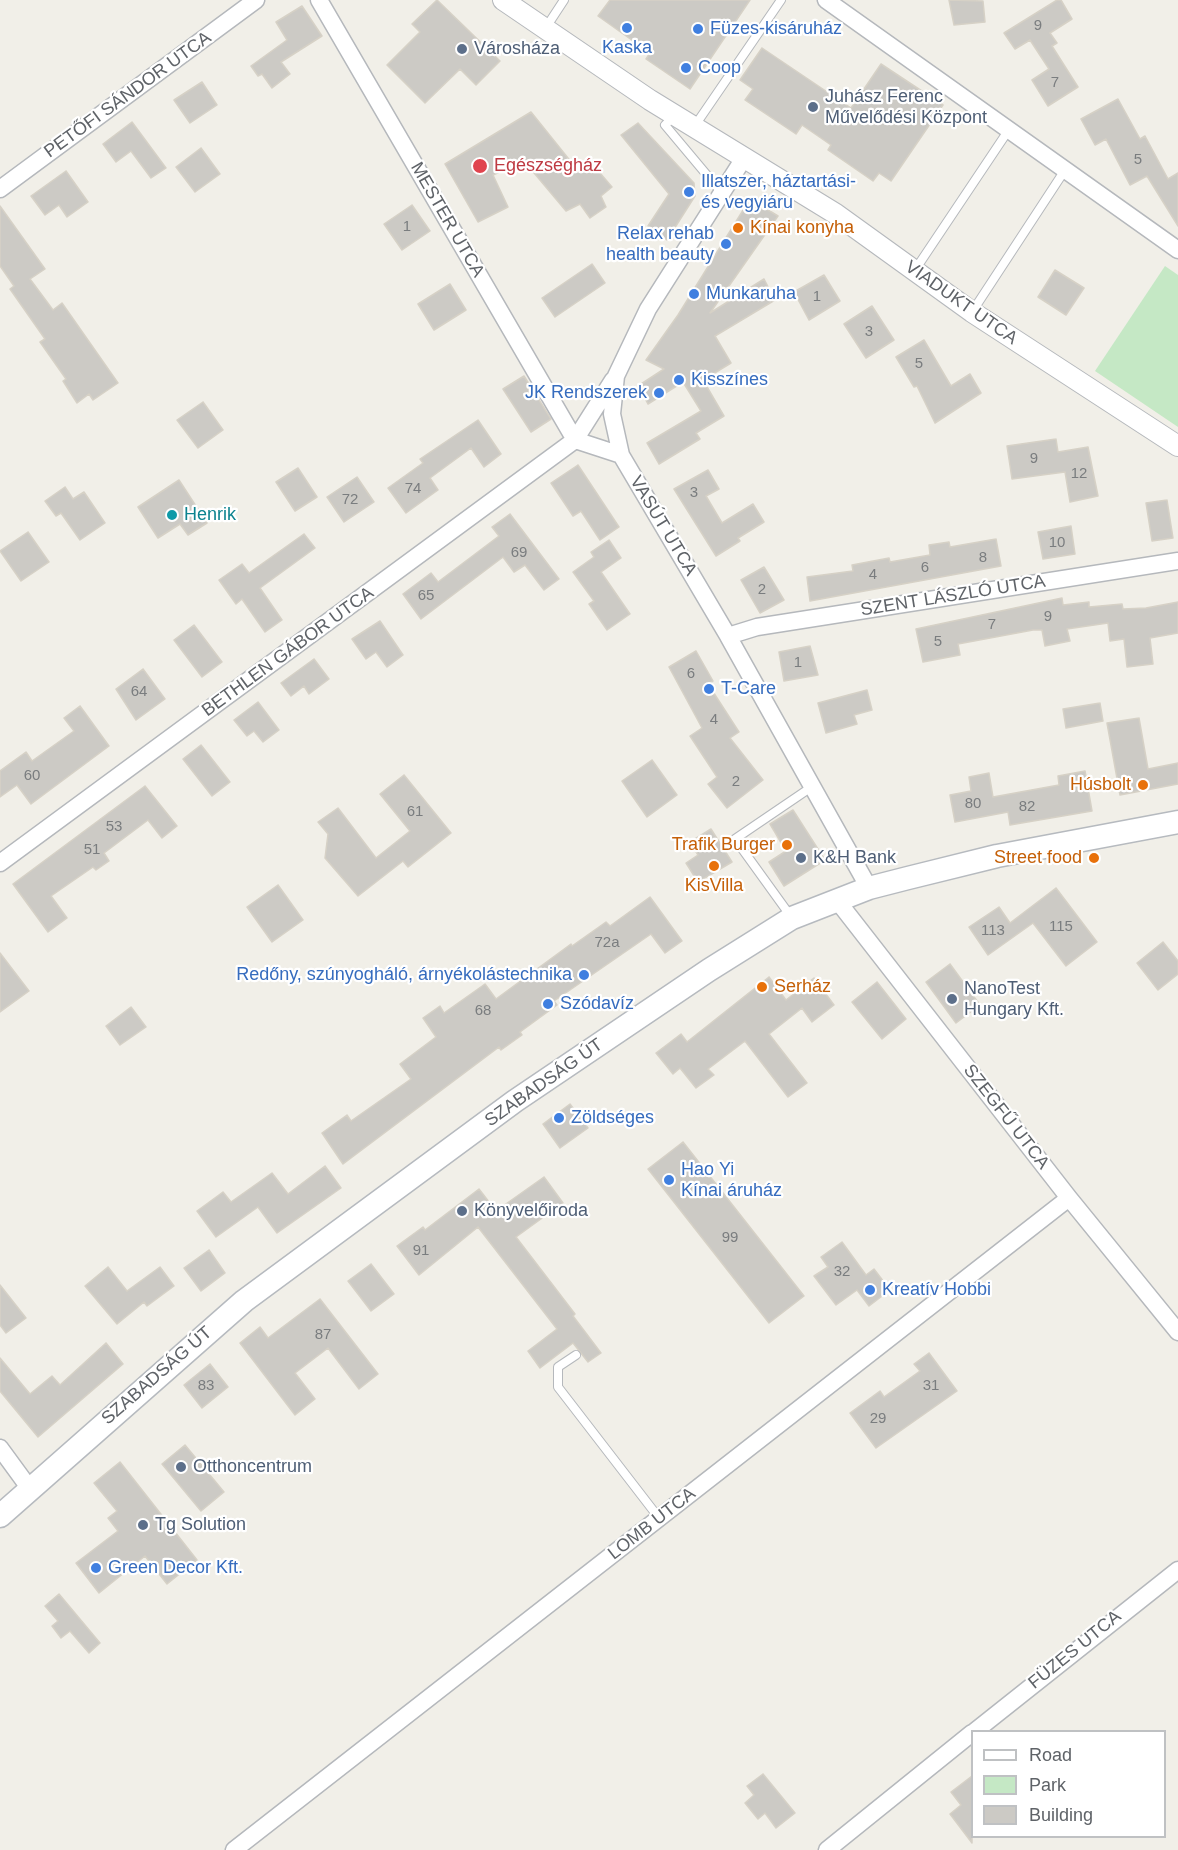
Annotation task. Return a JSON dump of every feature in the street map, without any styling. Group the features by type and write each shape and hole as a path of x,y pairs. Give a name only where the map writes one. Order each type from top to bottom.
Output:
{"main road":[{"name":"SZABADSÁG ÚT","path":"0,1516 244,1301 515,1101 709,970 792,918 869,888 997,856 1178,822"}],"street":[{"name":"PETŐFI SÁNDOR UTCA","path":"0,189 256,0"},
{"name":"MESTER UTCA","path":"320,0 575,441"},
{"name":"VIADUKT UTCA","path":"503,0 675,116 836,214 972,312 1178,446"},
{"path":"826,0 1178,250"},
{"name":"VASÚT UTCA","path":"744,158 648,309 616,376 612,414 621,455 728,636 869,888"},
{"name":"BETHLEN GÁBOR UTCA","path":"0,863 575,441 616,376"},
{"path":"575,441 621,455"},
{"name":"SZENT LÁSZLÓ UTCA","path":"728,636 757,627 1178,561"},
{"name":"SZEGFŰ UTCA","path":"836,899 1069,1198 1178,1332"},
{"name":"LOMB UTCA","path":"234,1850 1069,1198"},
{"path":"0,1448 30,1489"},
{"name":"FÜZES UTCA","path":"976,1730 1178,1570"},
{"name":"FÜZES UTCA","path":"827,1850 971,1734"}],"lane":[{"path":"545,29 564,0"},
{"path":"694,127 781,0"},
{"path":"675,116 665,125 722,193"},
{"path":"914,271 1008,130"},
{"path":"972,312 1065,170"},
{"path":"792,918 735,839 813,785"},
{"path":"576,1355 558,1367 558,1387 659,1518"}],"green space":[{"path":"1165,266 1178,275 1178,427 1095,371"}],"building":[{"name":"Városháza","path":"437,0 500,61 476,85 460,69 425,103 387,65 420,32 412,24"},
{"name":"Füzes-kisáruház","path":"610,0 750,0 690,89 646,59 650,53 598,16"},
{"path":"949,0 983,1 985,22 954,25"},
{"path":"1057,0 1061,0 1072,19 1050,33 1057,43 1052,46 1078,87 1048,106 1032,80 1049,69 1030,40 1015,49 1004,33"},
{"path":"302,6 322,36 281,62 290,74 272,88 262,74 258,76 251,66 287,40 276,22"},
{"path":"762,48 851,108 881,64 943,105 891,181 879,173 873,181 828,150 831,145 802,125 796,134 745,100 753,89 740,80"},
{"path":"202,82 217,105 190,123 174,100"},
{"path":"1118,99 1140,139 1145,136 1168,179 1178,173 1178,226 1147,176 1130,185 1106,139 1095,145 1081,119"},
{"name":"Egészségház","path":"531,112 576,168 588,159 612,187 601,196 606,207 590,218 580,204 566,211 524,161 493,175 508,207 478,222 445,164"},
{"path":"132,122 166,168 151,178 131,151 116,162 103,144"},
{"path":"638,123 694,183 695,196 667,240 648,226 669,194 621,135"},
{"path":"201,148 220,174 195,192 176,167"},
{"path":"66,171 88,202 67,217 59,205 45,215 31,196"},
{"path":"750,199 778,216 710,313 764,279 775,300 715,336 731,363 703,380 724,416 696,433 700,439 659,464 647,443 701,411 683,382 648,404 638,386 664,369 646,360 678,315"},
{"path":"412,205 430,231 402,250 384,224"},
{"path":"0,206 45,269 30,279 53,310 62,303 118,383 93,400 89,394 77,403 63,381 66,379 40,342 45,339 10,289 14,286 0,266"},
{"path":"592,264 605,283 555,317 542,298"},
{"path":"1055,270 1084,288 1066,315 1038,297"},
{"path":"824,275 840,301 809,320 794,292"},
{"path":"450,284 466,310 434,330 418,304"},
{"path":"872,306 894,340 866,358 844,324"},
{"path":"924,340 951,386 970,374 981,393 935,423 917,386 914,387 896,357"},
{"path":"524,376 551,419 531,432 503,389"},
{"path":"203,402 223,430 198,448 177,420"},
{"path":"478,420 501,454 484,467 471,448 430,478 438,490 406,513 388,488 423,463 420,459"},
{"path":"1056,439 1058,452 1088,447 1098,496 1070,502 1065,472 1012,479 1007,446"},
{"path":"578,465 619,527 600,540 581,511 573,516 551,483"},
{"path":"298,468 317,497 295,511 276,482"},
{"path":"708,470 719,489 706,496 722,523 753,504 764,522 738,538 740,541 716,556 674,489"},
{"path":"357,477 374,502 344,522 327,497"},
{"name":"Henrik","path":"179,480 207,523 188,535 180,524 158,538 138,507"},
{"path":"65,487 73,499 84,492 105,523 80,540 61,513 56,516 45,501"},
{"path":"1167,500 1173,538 1152,541 1146,503"},
{"path":"510,514 559,579 544,590 525,565 514,572 503,557 421,619 403,594 431,573 438,582 499,536 492,527"},
{"path":"1071,526 1075,554 1043,559 1038,532"},
{"path":"28,532 49,562 21,581 0,551"},
{"path":"304,534 315,548 260,588 282,620 265,632 242,599 236,604 219,580 242,564 249,573"},
{"path":"996,539 1001,566 810,601 807,577 853,571 852,565 889,558 890,562 930,555 929,545 949,542 950,547"},
{"path":"609,540 621,558 601,572 630,614 607,630 589,604 594,601 573,572 594,557 591,552"},
{"path":"764,567 784,600 760,613 741,580"},
{"path":"1062,598 1063,605 1089,602 1089,607 1122,604 1123,609 1146,608 1178,602 1178,633 1150,638 1153,664 1127,667 1124,639 1110,641 1108,623 1067,629 1070,641 1045,646 1042,630 958,644 960,655 923,662 916,629"},
{"path":"380,621 403,655 387,667 376,652 366,659 352,639"},
{"path":"194,625 222,662 202,677 174,640"},
{"path":"810,646 818,675 784,681 779,652"},
{"path":"696,651 713,681 708,684 739,732 730,738 763,780 727,808 708,784 717,777 690,736 702,728 669,667"},
{"path":"314,659 329,679 309,694 304,686 291,696 281,683"},
{"path":"143,669 165,699 136,720 116,689"},
{"path":"867,690 872,710 854,715 857,724 826,733 818,703"},
{"path":"258,702 279,730 263,742 254,731 247,736 234,720"},
{"path":"1100,703 1103,721 1066,728 1063,709"},
{"path":"80,706 109,746 31,804 17,785 0,797 0,771 26,752 32,761 74,731 64,718"},
{"path":"1139,718 1148,769 1178,763 1178,784 1120,795 1107,723"},
{"path":"201,745 230,782 212,796 183,759"},
{"path":"652,760 677,795 647,817 622,781"},
{"path":"1085,771 1092,811 1010,825 1008,812 955,822 950,795 971,791 969,777 989,773 993,797 1059,785 1058,776"},
{"path":"404,775 451,833 408,867 403,861 358,896 325,858 328,834 318,822 338,808 376,858 410,831 380,794"},
{"path":"145,786 177,826 162,838 148,820 104,853 109,861 96,870 93,867 51,896 67,918 48,932 13,884"},
{"path":"793,810 825,860 784,886 769,862 786,851 770,824"},
{"path":"711,829 732,862 698,882 686,863 698,855 690,842"},
{"path":"278,885 303,920 272,942 247,907"},
{"path":"1056,888 1097,942 1066,966 1033,923 988,955 969,927 999,907 1010,923"},
{"path":"650,897 682,941 665,953 651,934 554,1001 557,1005 520,1032 522,1035 501,1050 499,1047 343,1164 322,1133 347,1115 351,1121 411,1079 400,1064 436,1037 423,1018 440,1006 444,1013 485,984 496,999 571,944 572,946 606,922 610,926"},
{"path":"1163,942 1178,961 1178,974 1158,990 1137,963"},
{"path":"0,953 29,991 0,1012"},
{"path":"950,964 980,1005 956,1023 926,982"},
{"path":"769,977 786,1000 814,978 834,1005 812,1022 802,1008 769,1034 807,1083 788,1097 745,1041 708,1069 714,1075 696,1088 680,1068 673,1074 656,1053 681,1034 687,1042"},
{"path":"877,982 906,1019 882,1039 852,1002"},
{"path":"131,1007 146,1027 120,1045 106,1026"},
{"path":"570,1104 588,1128 560,1148 543,1124"},
{"path":"683,1142 804,1296 769,1323 648,1169"},
{"path":"325,1166 341,1188 277,1233 258,1207 216,1237 197,1211 223,1192 231,1202 272,1173 288,1194"},
{"path":"544,1177 563,1203 516,1237 575,1314 573,1316 601,1353 588,1362 573,1343 540,1368 528,1351 557,1329 478,1227 419,1275 397,1246 423,1227 425,1230 479,1189 496,1211"},
{"path":"842,1242 866,1275 874,1269 890,1290 869,1306 857,1290 836,1305 814,1276 828,1267 821,1257"},
{"path":"209,1250 225,1273 201,1291 184,1268"},
{"path":"371,1264 394,1294 371,1311 348,1281"},
{"path":"108,1267 127,1291 160,1267 174,1286 147,1306 144,1302 117,1324 85,1286"},
{"path":"0,1285 26,1318 6,1333 0,1325"},
{"path":"320,1299 378,1374 359,1389 328,1348 295,1373 315,1399 295,1415 240,1343 260,1327 268,1338"},
{"path":"106,1343 123,1364 38,1437 0,1391 0,1358 30,1394 52,1376 60,1385"},
{"path":"929,1353 957,1391 876,1448 850,1413 880,1391 884,1397 920,1371 914,1364"},
{"path":"210,1364 228,1387 202,1408 184,1385"},
{"path":"185,1445 224,1492 201,1511 162,1464"},
{"path":"120,1462 197,1560 167,1584 145,1556 99,1593 76,1563 118,1531 108,1518 117,1511 94,1483"},
{"path":"59,1594 100,1643 89,1653 70,1631 61,1638 52,1626 58,1621 45,1606"},
{"path":"763,1774 795,1813 776,1828 765,1813 758,1819 745,1803 754,1795 747,1786"},
{"path":"971,1777 972,1843 950,1814 961,1805 951,1792"}],"place":[{"name":"Kaska","path":"627,28"},
{"name":"Füzes-kisáruház","path":"698,29"},
{"name":"Városháza","path":"462,49"},
{"name":"Coop","path":"686,68"},
{"name":"Juhász Ferenc Művelődési Központ","path":"813,107"},
{"name":"Egészségház","path":"480,166"},
{"name":"Illatszer, háztartási- és vegyiáru","path":"689,192"},
{"name":"Kínai konyha","path":"738,228"},
{"name":"Relax rehab health beauty","path":"726,244"},
{"name":"Munkaruha","path":"694,294"},
{"name":"Kisszínes","path":"679,380"},
{"name":"JK Rendszerek","path":"659,393"},
{"name":"Henrik","path":"172,515"},
{"name":"T-Care","path":"709,689"},
{"name":"Húsbolt","path":"1143,785"},
{"name":"Trafik Burger","path":"787,845"},
{"name":"K&H Bank","path":"801,858"},
{"name":"Street food","path":"1094,858"},
{"name":"KisVilla","path":"714,866"},
{"name":"Redőny, szúnyogháló, árnyékolástechnika","path":"584,975"},
{"name":"Serház","path":"762,987"},
{"name":"NanoTest Hungary Kft.","path":"952,999"},
{"name":"Szódavíz","path":"548,1004"},
{"name":"Zöldséges","path":"559,1118"},
{"name":"Hao Yi Kínai áruház","path":"669,1180"},
{"name":"Könyvelőiroda","path":"462,1211"},
{"name":"Kreatív Hobbi","path":"870,1290"},
{"name":"Otthoncentrum","path":"181,1467"},
{"name":"Tg Solution","path":"143,1525"},
{"name":"Green Decor Kft.","path":"96,1568"}]}
